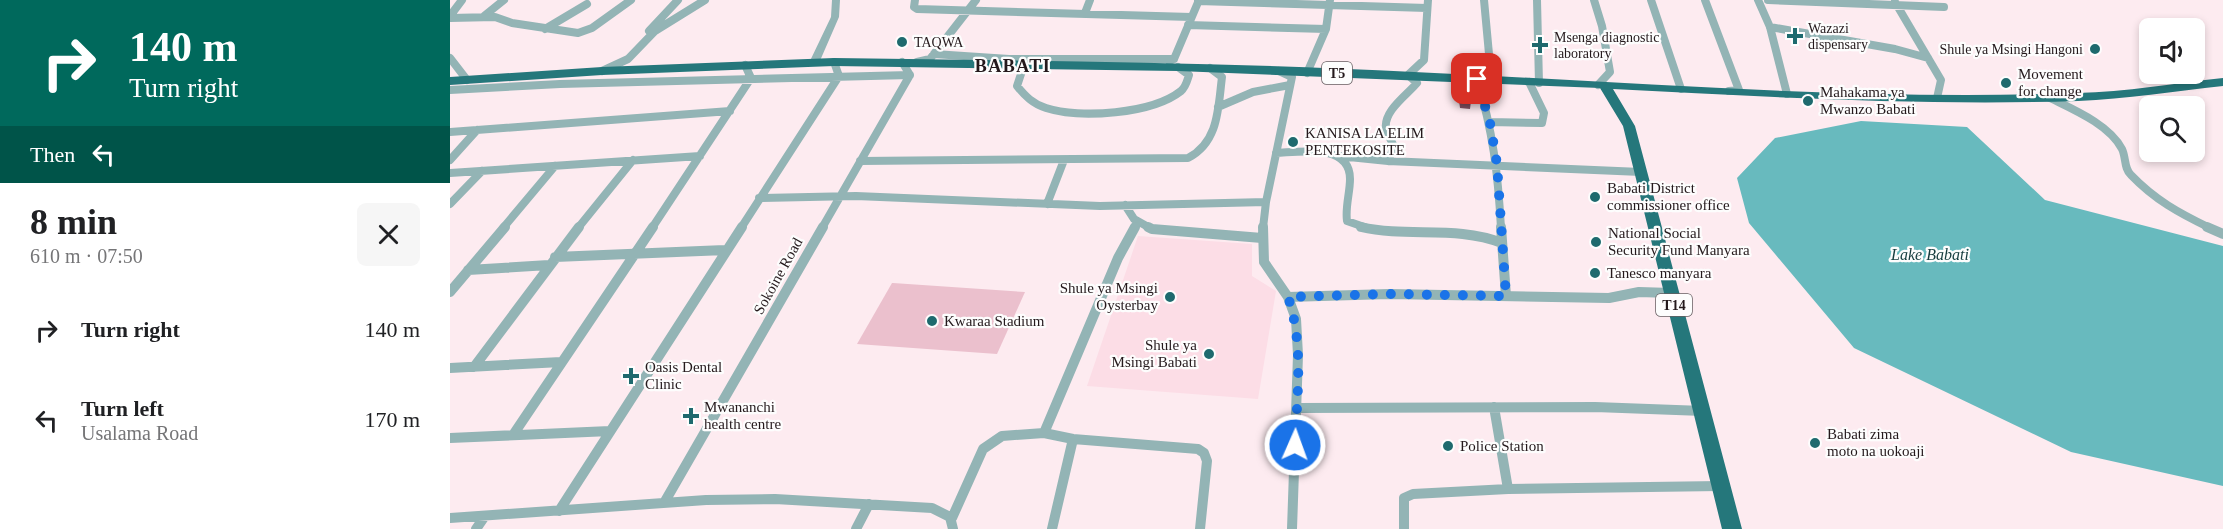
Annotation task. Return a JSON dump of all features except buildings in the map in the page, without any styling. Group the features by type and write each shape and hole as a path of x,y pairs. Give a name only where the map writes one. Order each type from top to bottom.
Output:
{"highway":[{"name":"T5","path":"450,81 745,65 834,62 909,66 994,64 1011,61 1158,67 1176,63 1210,68 1408,75 1725,92 1937,98 2048,98 2115,95 2223,82"},
{"name":"T14","path":"1572,84 1602,92 1629,126"},
{"name":"T14","path":"1602,85 1629,126 1732,529"}],"street":[{"path":"462,0 453,8 450,17 484,16 574,33 584,32 631,0"},
{"path":"484,16 504,0"},
{"path":"650,36 647,34 649,30 678,0"},
{"path":"602,71 628,59 650,36 705,0"},
{"path":"814,63 835,17 836,0"},
{"path":"915,0 914,7 917,9 1191,17"},
{"path":"450,90 838,76 909,66 930,59 976,0"},
{"path":"1085,13 1090,0"},
{"path":"1484,0 1489,54 1477,79 1490,123 1497,164 1506,296"},
{"path":"1490,123 1536,124 1543,122 1544,113 1534,82 1537,0"},
{"path":"1594,0 1602,26 1611,72 1602,85"},
{"path":"1652,0 1681,89"},
{"path":"1705,0 1739,90 1725,92"},
{"path":"1758,0 1770,27 1787,94"},
{"path":"1768,0 1895,3 1944,7"},
{"path":"1176,63 1198,1 1428,4 1424,60 1408,75 1417,83 1400,102 1386,124 1394,147 1388,162"},
{"path":"1307,72 1326,29 1329,3"},
{"path":"1895,3 1941,80 1937,98"},
{"path":"546,29 587,4"},
{"path":"1188,25 1326,29"},
{"path":"1770,27 1886,47 1928,58"},
{"path":"934,54 1011,61 1176,63 1189,75 1183,90 1151,105 1098,115 1068,112 1036,103 1027,98 1017,86 1022,71 1011,61"},
{"path":"450,58 467,80"},
{"path":"559,511 838,76 834,62"},
{"path":"745,65 751,78"},
{"name":"Sokoine Road","path":"664,503 860,161 909,66"},
{"path":"860,161 1138,160 1191,157 1204,149 1209,142 1218,107 1222,77 1210,68"},
{"path":"1279,71 1292,77 1266,202 1262,253 1268,271 1288,297 1296,319 1297,408 1292,529"},
{"path":"513,435 636,254 751,78"},
{"path":"1218,107 1261,90 1290,85"},
{"path":"2048,98 2087,116 2104,129 2122,149 2128,173 2170,209 2223,234"},
{"path":"450,132 730,111"},
{"path":"450,160 477,130"},
{"path":"1276,153 1312,152 1388,162 1497,164 1641,172"},
{"path":"450,173 700,156"},
{"path":"1339,156 1349,167 1346,214 1347,221 1354,225 1383,230 1484,235 1502,243"},
{"path":"474,367 552,261 633,160"},
{"path":"1047,204 1064,160"},
{"path":"450,292 555,166"},
{"path":"450,204 482,171"},
{"path":"759,198 840,195 1125,205 1266,202"},
{"path":"1125,205 1137,222 1161,231 1262,238"},
{"path":"1044,433 1119,258 1137,222"},
{"path":"468,270 636,254 725,250"},
{"path":"1288,297 1389,294 1609,298 1639,292 1671,293"},
{"path":"450,368 561,363"},
{"path":"1494,407 1508,489"},
{"path":"1297,408 1649,408 1703,411"},
{"path":"450,438 610,431"},
{"path":"953,524 983,449 1002,436 1044,433 1073,439 1188,447 1204,453 1207,461 1207,475 1200,529"},
{"path":"1052,529 1073,439"},
{"path":"1404,529 1404,498 1407,495 1508,489 1720,486"},
{"path":"450,518 664,503 775,499 932,508 945,512 953,524"},
{"path":"856,529 869,504"},
{"path":"476,529 485,516"}],"shaded area":[{"path":"1138,236 1252,244 1252,276 1276,291 1258,399 1087,386"},
{"path":"892,283 1025,292 997,354 857,344"}],"water":[{"name":"Lake Babati","path":"1861,121 1967,127 2045,200 2223,246 2223,486 2071,452 1854,348 1749,223 1737,178 1775,138"}],"place":[{"name":"Wazazi dispensary","path":"1795,36"},
{"name":"TAQWA","path":"902,42"},
{"name":"Msenga diagnostic laboratory","path":"1540,45"},
{"name":"Shule ya Msingi Hangoni","path":"2095,49"},
{"name":"Movement for change","path":"2006,83"},
{"name":"Mahakama ya Mwanzo Babati","path":"1808,101"},
{"name":"KANISA LA ELIM PENTEKOSITE","path":"1293,142"},
{"name":"Babati District commissioner office","path":"1595,197"},
{"name":"National Social Security Fund Manyara","path":"1596,242"},
{"name":"Tanesco manyara","path":"1595,273"},
{"name":"Shule ya Msingi Oysterbay","path":"1170,297"},
{"name":"Kwaraa Stadium","path":"932,321"},
{"name":"Shule ya Msingi Babati","path":"1209,354"},
{"name":"Oasis Dental Clinic","path":"631,376"},
{"name":"Mwananchi health centre","path":"691,416"},
{"name":"Babati zima moto na uokoaji","path":"1815,443"},
{"name":"Police Station","path":"1448,446"}],"district":[{"name":"BABATI","path":"1013,66"}],"route":[{"path":"1295,445 1298,355 1296,319 1288,297 1389,294 1506,296 1497,164 1490,123 1477,79"}]}
